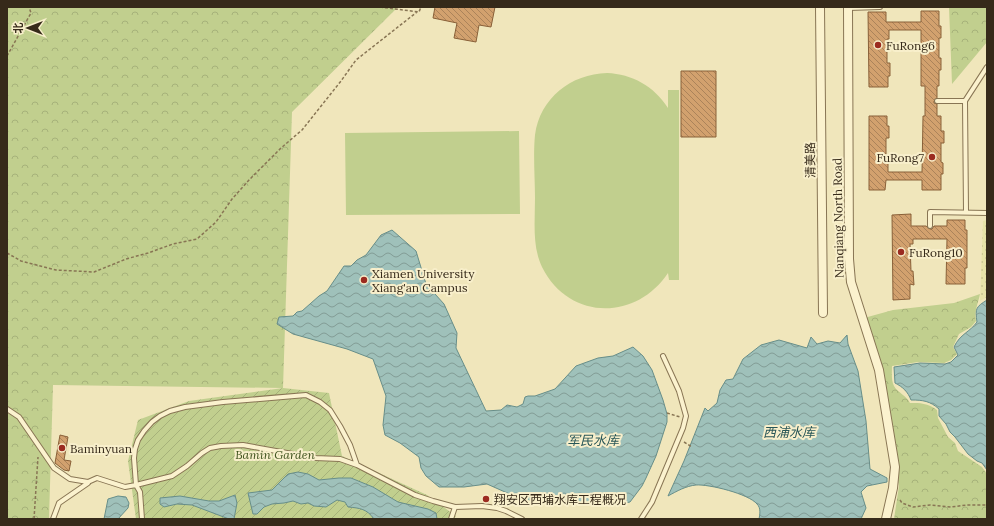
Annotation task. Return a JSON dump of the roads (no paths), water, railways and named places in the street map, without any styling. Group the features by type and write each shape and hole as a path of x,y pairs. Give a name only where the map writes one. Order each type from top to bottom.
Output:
{"street":[{"name":"清美路","path":"820,7 823,313"},
{"name":"Nanqiang North Road","path":"848,8 849,259 852,282 879,370 895,467 892,495 886,519"}],"lane":[{"path":"848,8 880,7"},
{"path":"966,212 965,101 987,67"},
{"path":"937,102 965,101"},
{"path":"930,226 930,212 987,213"},
{"path":"641,519 652,502 686,419 679,391 663,356"},
{"path":"142,519 140,492 136,485 135,449 144,431 152,422 170,411 185,407 223,402 306,395 320,402 330,410 350,444 356,465"},
{"path":"7,409 19,417 54,468 70,479 88,482"},
{"path":"53,519 59,504 88,482 97,478 125,487 136,485 172,476 210,448 243,445 294,455 340,459 356,465 415,495 456,507 469,506 497,508 522,519"},
{"path":"451,519 456,507"}],"water":[{"name":"军民水库","path":"392,230 416,251 426,284 444,304 457,333 456,348 486,411 501,410 507,405 517,407 523,404 525,397 535,396 555,389 576,366 598,358 613,356 633,347 643,356 652,370 663,400 667,414 667,422 656,456 646,478 630,502 614,505 576,503 568,500 549,505 537,500 523,500 487,484 464,487 439,487 426,476 421,468 419,457 400,443 385,435 383,425 386,396 373,359 347,349 293,334 277,324 279,317 293,316 297,312 302,311 327,291 344,266 351,266 357,260 366,255 381,235"},
{"path":"987,300 987,470 982,463 968,454 950,432 946,424 939,416 939,409 933,404 919,400 911,400 905,390 895,383 894,367 920,363 945,364 951,362 958,355 954,347 956,343 977,322 977,308"},
{"name":"西浦水库","path":"847,335 848,344 858,371 866,421 870,469 887,478 887,482 867,486 861,492 866,508 861,519 759,519 759,507 753,500 728,490 702,485 689,486 668,496 705,408 708,411 717,403 720,390 726,380 733,379 743,359 761,345 779,340 807,348 811,337 817,344 828,341 840,343"},
{"path":"298,472 308,474 319,480 351,478 373,487 398,502 428,509 436,513 437,519 374,519 366,511 348,507 345,502 337,500 326,507 314,506 308,503 301,504 293,501 272,504 264,507 257,514 253,514 248,493 272,490 288,474"},
{"path":"235,495 237,503 234,519 229,519 192,505 177,504 164,507 160,504 160,498 180,496 209,501 219,501"},
{"path":"118,496 126,497 129,503 128,508 118,519 104,519 108,499"}],"place":[{"name":"FuRong6","path":"878,45"},
{"name":"FuRong7","path":"932,157"},
{"name":"FuRong10","path":"901,252"},
{"name":"Xiamen University Xiang'an Campus","path":"364,280"},
{"name":"Baminyuan","path":"62,448"},
{"name":"翔安区西埔水库工程概况","path":"486,499"}],"park label":[{"name":"Bamin Garden","path":"275,454"}]}
